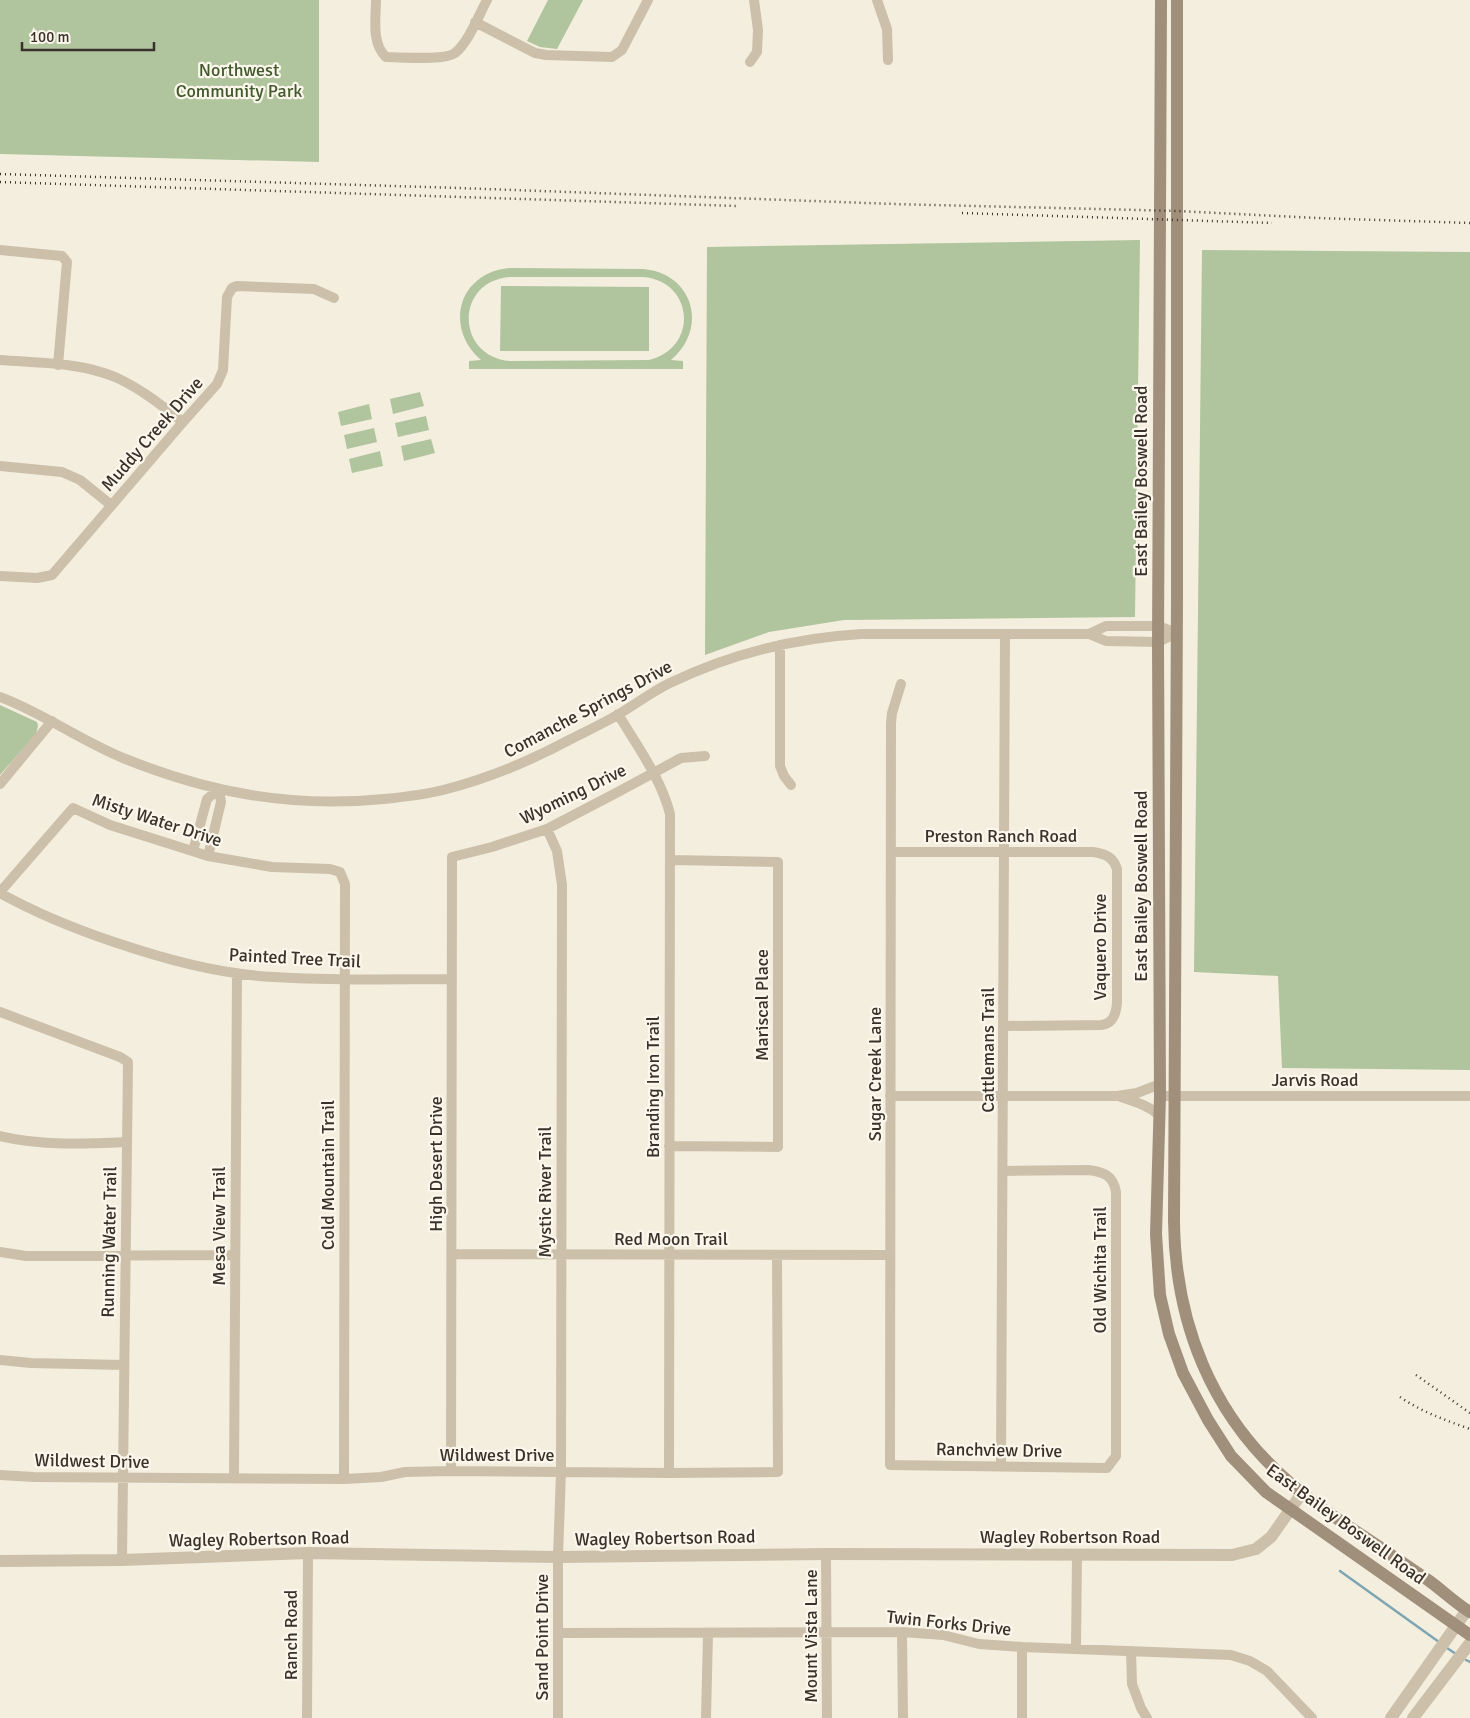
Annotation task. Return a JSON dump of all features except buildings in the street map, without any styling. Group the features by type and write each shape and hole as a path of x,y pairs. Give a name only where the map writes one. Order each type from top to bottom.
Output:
{"main road":[{"name":"East Bailey Boswell Road","path":"1161,0 1158,626 1160,1090 1156,1255 1160,1295 1169,1334 1183,1373 1208,1420 1232,1456 1266,1492 1470,1635"},
{"name":"East Bailey Boswell Road","path":"1177,0 1177,633 1174,1248 1179,1286 1188,1324 1209,1379 1228,1413 1262,1456 1302,1493 1428,1580 1468,1611"},
{"path":"1161,90 1177,90"},
{"path":"1159,430 1177,430"}],"street":[{"path":"376,0 376,39 380,51 386,57 443,58 454,55 461,48 487,0"},
{"path":"476,22 535,53 612,57 622,50 648,0"},
{"path":"750,62 757,52 758,30 754,0"},
{"path":"877,0 887,29 888,60"},
{"path":"0,250 62,256 66,259 58,365"},
{"name":"Muddy Creek Drive","path":"0,576 37,578 52,575 182,422 217,384 224,362 227,297 232,288 237,286 314,289 334,298"},
{"path":"0,360 81,368 114,377 144,393 182,422"},
{"path":"0,466 62,472 80,480 111,505"},
{"name":"Comanche Springs Drive","path":"1089,634 1106,626 1158,626 1177,633"},
{"name":"Comanche Springs Drive","path":"0,697 52,721 106,751 174,776 219,789 268,799 318,802 357,801 426,794 477,780 518,765 559,746 683,677 736,656 780,645 836,635 861,634 1089,634 1106,641 1158,642 1177,633"},
{"name":"Cattlemans Trail","path":"1002,1466 1005,634"},
{"path":"780,645 780,766 784,776 791,784"},
{"name":"Sugar Creek Lane","path":"890,1465 891,723 892,713 901,684"},
{"name":"Branding Iron Trail","path":"618,714 653,773 670,814 669,1473"},
{"path":"0,784 52,721"},
{"name":"Wyoming Drive","path":"452,857 492,847 547,829 681,758 705,756"},
{"path":"192,851 207,798 219,789 221,802 208,856"},
{"name":"Misty Water Drive","path":"0,893 73,808 110,825 208,856 272,866 330,869 340,872"},
{"name":"Mystic River Trail","path":"547,829 557,851 562,885 561,1472 558,1557"},
{"name":"Preston Ranch Road","path":"892,852 1093,852 1109,856"},
{"name":"Vaquero Drive","path":"1004,1026 1101,1025 1107,1024 1112,1020 1116,1013 1117,869 1109,856"},
{"name":"High Desert Drive","path":"451,1471 452,857"},
{"name":"Mariscal Place","path":"669,1146 778,1147 778,862 671,860"},
{"name":"Cold Mountain Trail","path":"340,872 345,884 344,1479"},
{"name":"Painted Tree Trail","path":"0,893 26,908 59,922 129,947 211,969 273,977 452,979"},
{"name":"Mesa View Trail","path":"234,1478 237,973"},
{"name":"Running Water Trail","path":"0,1012 120,1057 128,1062 122,1560"},
{"path":"890,1096 1117,1096 1160,1090"},
{"name":"Jarvis Road","path":"1160,1090 1174,1096 1470,1096"},
{"path":"1117,1096 1142,1104 1159,1115"},
{"path":"0,1136 21,1141 74,1145 127,1142"},
{"name":"Old Wichita Trail","path":"1004,1171 1088,1170 1110,1177 1114,1182 1116,1192 1116,1456 1107,1468"},
{"path":"0,1252 26,1256 236,1255"},
{"name":"Red Moon Trail","path":"452,1254 890,1255"},
{"name":"Wildwest Drive","path":"0,1475 34,1477 344,1479 381,1477 405,1472 451,1471 778,1472 777,1256"},
{"path":"0,1360 31,1363 124,1365"},
{"name":"Ranchview Drive","path":"890,1465 1107,1468"},
{"name":"Wagley Robertson Road","path":"0,1561 122,1560 308,1553 558,1557 826,1554 1232,1555 1256,1549 1271,1537 1302,1493"},
{"name":"Ranch Road","path":"307,1718 308,1553"},
{"name":"Mount Vista Lane","path":"826,1554 828,1632 827,1718"},
{"path":"1076,1648 1077,1555"},
{"name":"Sand Point Drive","path":"558,1557 558,1718"},
{"path":"1391,1718 1422,1672 1468,1611"},
{"path":"902,1632 903,1718"},
{"name":"Twin Forks Drive","path":"559,1634 902,1632 943,1635 979,1644 1022,1647 1232,1655 1250,1660 1267,1671 1312,1718"},
{"path":"706,1718 708,1634"},
{"path":"1413,1718 1470,1643"},
{"path":"1022,1647 1022,1718"},
{"path":"1131,1651 1132,1684 1147,1718"}],"green space":[{"name":"Northwest Community Park","path":"0,0 319,0 319,162 0,154"},
{"path":"548,0 583,0 557,49 540,47 527,41"},
{"path":"1140,240 1135,617 844,620 769,632 705,655 707,247"},
{"path":"1202,250 1470,252 1470,1070 1282,1068 1278,976 1194,972"},
{"path":"510,268 643,269 660,273 674,280 684,291 690,304 692,318 690,333 683,347 671,360 683,361 683,369 469,369 469,361 481,360 469,347 462,332 460,317 462,303 468,290 479,279 493,272","holes":["510,277 643,277 660,281 672,290 680,302 684,316 683,330 676,343 665,353 649,360 510,361 492,356 479,346 471,333 469,319 471,304 479,291 492,282"]},
{"path":"501,286 649,287 649,351 500,351"},
{"path":"420,392 424,406 393,414 390,399"},
{"path":"369,404 372,419 341,426 338,412"},
{"path":"426,416 429,430 398,437 395,423"},
{"path":"374,428 377,442 347,449 344,435"},
{"path":"431,439 435,453 404,461 401,446"},
{"path":"380,451 383,466 352,473 349,459"},
{"path":"0,705 37,722 38,726 36,734 0,775"}],"waterway":[{"path":"1340,1571 1439,1642"},
{"path":"1447,1648 1456,1654"},
{"path":"1466,1660 1470,1662"}],"railway":[{"path":"0,174 894,204 1177,211 1470,223"},
{"path":"0,182 737,206"},
{"path":"962,213 1272,223"},
{"path":"1416,1375 1470,1413"},
{"path":"1400,1397 1425,1411 1470,1429"}]}
